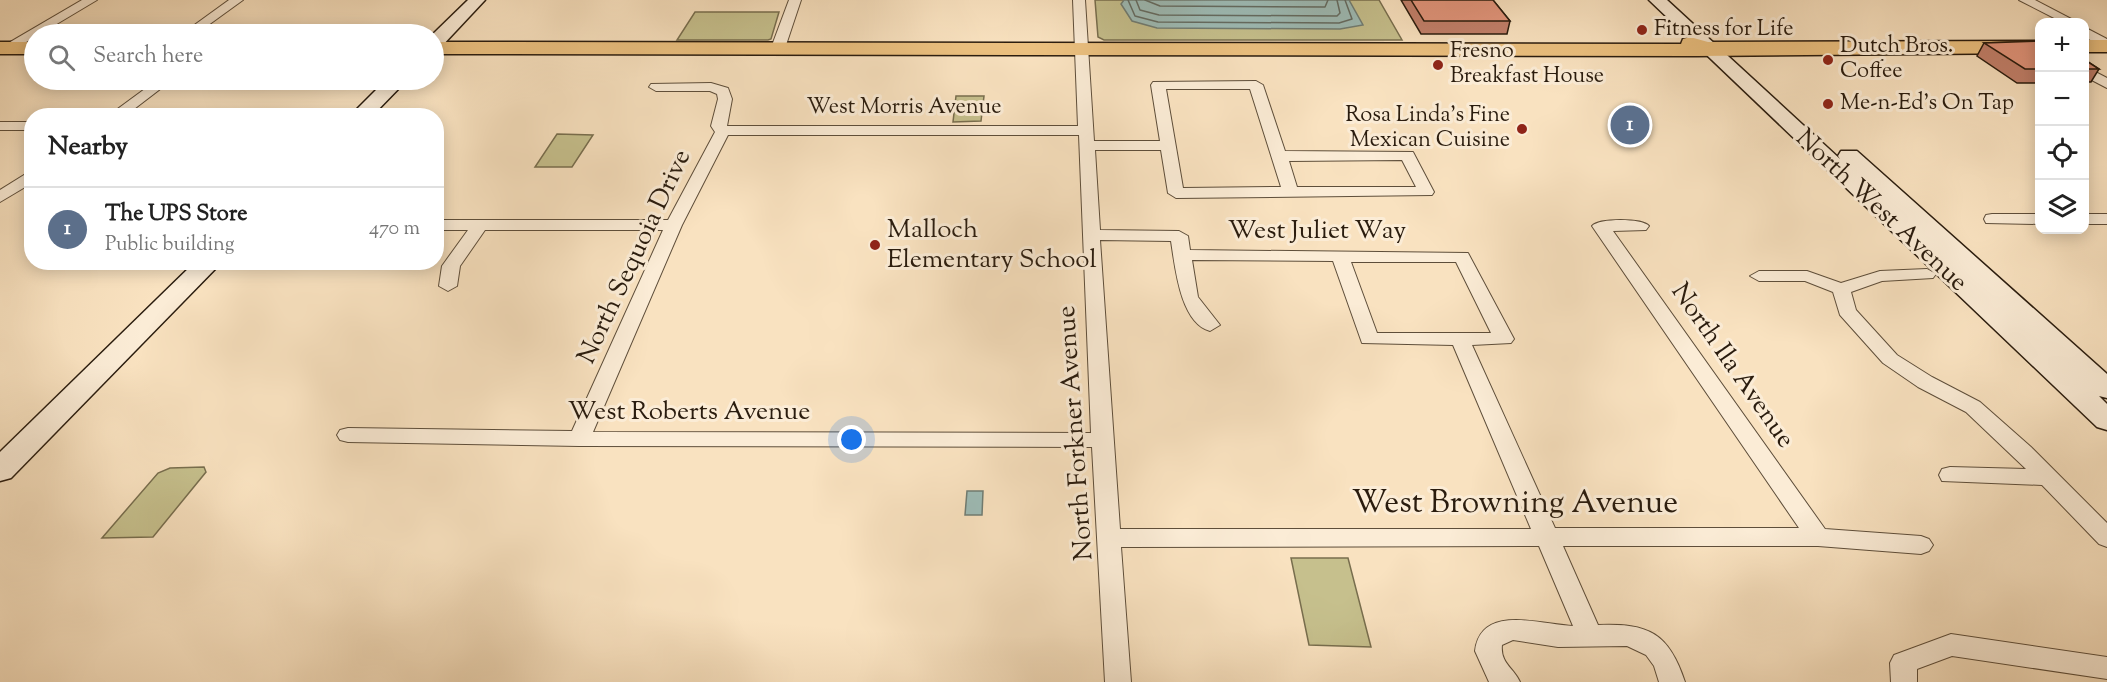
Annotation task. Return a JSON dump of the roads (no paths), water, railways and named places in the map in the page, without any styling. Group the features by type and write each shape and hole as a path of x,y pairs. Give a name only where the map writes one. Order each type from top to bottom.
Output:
{"main road":[{"path":"444,35 477,0"},
{"name":"North West Avenue","path":"1657,0 2107,420"},
{"name":"North West Avenue","path":"1677,0 2107,389"},
{"path":"2089,46 2107,45"},
{"path":"444,46 1597,48 1614,51 1707,48 2035,46"},
{"path":"4,48 24,48"},
{"path":"368,108 387,90"},
{"path":"1861,192 1887,202 1994,297 2049,337"},
{"path":"0,470 202,270"}],"street":[{"path":"48,24 91,0"},
{"path":"211,24 237,0"},
{"path":"205,24 246,0"},
{"path":"778,48 795,0"},
{"name":"North Forkner Avenue","path":"1079,0 1102,441 1118,682"},
{"path":"2025,0 2063,18"},
{"path":"2089,34 2107,45"},
{"path":"4,48 24,37"},
{"path":"2088,72 2107,84"},
{"path":"1280,156 1408,155 1426,192 1176,193 1158,85 1256,85 1291,192"},
{"path":"656,87 711,87 723,91 725,99 718,126 723,131"},
{"path":"126,108 151,90"},
{"path":"0,126 24,126"},
{"name":"West Morris Avenue","path":"723,131 1167,141"},
{"name":"North Sequoia Drive","path":"579,439 674,225 723,131"},
{"path":"0,197 24,180"},
{"path":"1992,219 2035,219"},
{"path":"2089,219 2107,219"},
{"path":"444,225 674,225"},
{"path":"448,286 451,266 480,225"},
{"name":"North Ila Avenue","path":"1640,226 1601,226 1818,537"},
{"name":"West Juliet Way","path":"1091,240 1340,256 1462,257 1504,339 1460,339"},
{"path":"1180,245 1189,297 1210,325"},
{"path":"1340,256 1369,339 1460,339 1589,634"},
{"path":"1759,276 1807,276 1841,289 1880,276 1927,274"},
{"path":"1841,289 1847,311 1890,358 1925,382 1973,407 2102,528"},
{"name":"West Roberts Avenue","path":"348,435 579,439 1102,441"},
{"path":"1950,475 2047,477"},
{"name":"West Browning Avenue","path":"1109,538 1818,537 1921,545"},
{"path":"1507,682 1491,665 1488,648 1491,639 1501,632 1523,631 1559,636 1624,633 1643,641 1664,659 1672,682"},
{"path":"1904,682 1903,663 1951,645 2107,668"}],"water":[{"path":"1124,0 1349,0 1363,25 1340,29 1157,28 1132,21 1121,4"},
{"path":"967,491 983,491 982,515 965,515"}],"place":[{"name":"Fitness for Life","path":"1642,30"},
{"name":"Dutch Bros. Coffee","path":"1828,60"},
{"name":"Fresno Breakfast House","path":"1438,65"},
{"name":"Me-n-Ed's On Tap","path":"1828,104"},
{"name":"The UPS Store","path":"1630,125"},
{"name":"Rosa Linda's Fine Mexican Cuisine","path":"1522,129"},
{"name":"Malloch Elementary School","path":"875,245"}]}
